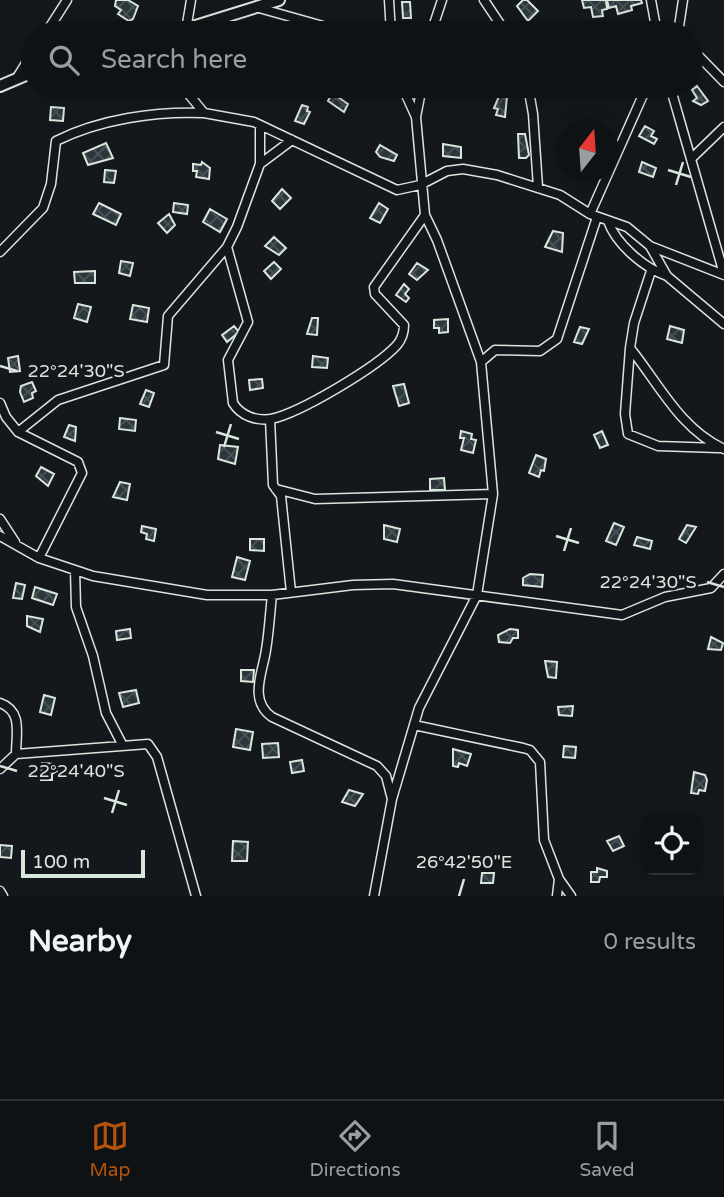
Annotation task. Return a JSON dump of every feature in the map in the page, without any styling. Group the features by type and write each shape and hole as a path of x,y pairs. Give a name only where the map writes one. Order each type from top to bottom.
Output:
{"street":[{"path":"54,21 67,0"},
{"path":"191,0 192,21"},
{"path":"220,21 279,0"},
{"path":"389,0 390,21"},
{"path":"435,21 442,0"},
{"path":"484,0 498,21"},
{"path":"651,0 655,21"},
{"path":"680,21 683,0"},
{"path":"259,8 305,21"},
{"path":"703,60 724,82"},
{"path":"18,76 21,71"},
{"path":"0,86 21,75"},
{"path":"192,98 204,113"},
{"path":"407,98 416,117"},
{"path":"374,896 393,799 422,701 439,674 477,595 493,494 481,362 437,240 425,215 420,185 416,117 420,98"},
{"path":"529,98 538,187"},
{"path":"481,362 495,351 540,351 557,340 593,216 642,98"},
{"path":"674,98 693,157 710,231 724,274"},
{"path":"0,252 43,208 51,184 56,141 126,120 155,115 204,113 239,117 260,125 397,190 420,185 447,171 463,169 538,187 560,195 593,216 626,227 650,246 724,274"},
{"path":"18,432 58,400 164,365 168,316 227,247 260,164 260,125"},
{"path":"693,157 724,127"},
{"path":"260,164 292,140"},
{"path":"227,247 248,322 228,360 233,404 248,416 270,419 313,402 372,365 398,344 404,325 375,294 374,287 425,215"},
{"path":"608,221 616,238 652,271 667,276"},
{"path":"650,246 667,276 724,324"},
{"path":"652,271 634,323 630,348 625,414 628,434 658,446 723,448"},
{"path":"630,348 686,423 723,448"},
{"path":"0,403 6,417 18,432 78,463 82,468 64,516 40,558"},
{"path":"270,419 271,462 276,489 281,496 291,592"},
{"path":"276,489 315,499 493,494"},
{"path":"0,519 15,542"},
{"path":"0,536 40,558 75,570 118,581 181,588 206,595 272,594 373,584 622,615 666,597 711,588 724,574"},
{"path":"75,570 76,607 91,648 106,713 122,744"},
{"path":"272,594 265,656 258,679 264,708 272,717 377,766 386,776 393,799"},
{"path":"0,703 10,707 16,716 16,754"},
{"path":"414,725 523,748 535,754 540,762 544,840 559,878 571,896"},
{"path":"0,769 16,754 145,742 155,752 195,896"},
{"path":"557,896 559,878"},
{"path":"0,891 3,896"}],"building":[{"path":"116,0 128,0 138,6 133,19 129,21 118,14 121,10 115,6"},
{"path":"527,0 538,11 528,21 517,6"},
{"path":"582,0 606,0 607,9 602,10 603,16 593,17 591,7 584,8"},
{"path":"607,0 641,0 642,3 631,6 632,10 618,14 616,6 609,8"},
{"path":"402,2 410,2 411,18 403,18"},
{"path":"703,94 708,101 701,105 693,101 703,98"},
{"path":"330,98 339,98 348,104 344,112 328,101"},
{"path":"498,98 507,98 505,117 496,115 498,109 494,108"},
{"path":"302,105 308,107 307,111 310,112 304,124 295,121"},
{"path":"51,107 64,108 63,121 50,120"},
{"path":"645,126 654,131 651,136 657,139 654,144 639,136"},
{"path":"518,134 525,134 529,155 526,158 519,158"},
{"path":"106,143 113,158 88,165 83,153"},
{"path":"443,144 461,147 461,158 443,156"},
{"path":"380,145 397,155 394,161 380,157 376,152"},
{"path":"202,162 210,168 209,179 196,177 197,171 193,171 193,164 201,165"},
{"path":"642,162 656,168 653,177 639,172"},
{"path":"105,170 116,171 114,183 104,182"},
{"path":"282,189 291,198 280,209 272,201"},
{"path":"99,203 121,214 116,225 93,214"},
{"path":"174,203 188,205 187,214 173,212"},
{"path":"379,203 388,209 380,223 370,218"},
{"path":"210,209 227,219 220,232 203,222"},
{"path":"169,214 175,225 167,233 158,223"},
{"path":"553,231 563,233 562,252 545,247"},
{"path":"274,237 286,248 279,255 265,246"},
{"path":"121,261 133,263 130,276 119,273"},
{"path":"274,262 281,269 271,279 264,271"},
{"path":"417,263 428,270 417,280 409,274"},
{"path":"95,271 95,283 75,283 74,272"},
{"path":"404,284 409,289 405,294 409,298 406,302 396,295"},
{"path":"78,304 91,307 87,322 74,318"},
{"path":"133,305 149,308 147,322 130,319"},
{"path":"312,318 318,318 317,335 307,334"},
{"path":"448,319 448,332 439,333 439,328 434,328 434,320"},
{"path":"234,326 239,332 227,342 222,335"},
{"path":"670,326 684,330 682,343 667,339"},
{"path":"580,327 589,329 582,344 574,342"},
{"path":"18,356 20,371 10,372 8,358"},
{"path":"313,356 328,358 327,368 312,367"},
{"path":"262,379 263,388 250,390 249,380"},
{"path":"32,382 36,391 32,393 33,398 24,402 21,386"},
{"path":"404,384 409,403 399,406 393,386"},
{"path":"146,390 154,393 149,407 140,404"},
{"path":"120,418 136,420 135,431 119,429"},
{"path":"69,425 76,427 75,441 64,437"},
{"path":"461,431 472,434 471,439 476,440 473,453 461,450 464,438 460,438"},
{"path":"602,431 608,445 600,448 594,435"},
{"path":"220,445 238,447 235,464 218,459"},
{"path":"536,455 546,459 544,471 541,470 539,477 529,473"},
{"path":"41,467 54,474 48,486 36,476"},
{"path":"444,478 445,490 430,490 430,479"},
{"path":"120,482 130,484 127,500 113,497"},
{"path":"614,523 624,527 616,545 606,541"},
{"path":"384,525 400,529 397,542 384,539"},
{"path":"687,525 696,527 686,543 679,539"},
{"path":"142,526 156,529 154,541 146,539 147,534 141,532"},
{"path":"637,537 652,541 650,549 634,545"},
{"path":"250,539 264,539 264,551 250,550"},
{"path":"237,557 250,561 245,580 232,577"},
{"path":"530,574 543,575 542,587 523,585 523,578"},
{"path":"16,583 25,585 22,599 13,598"},
{"path":"35,587 57,594 53,605 32,598"},
{"path":"27,616 43,619 40,632 27,626"},
{"path":"130,629 131,638 117,640 116,631"},
{"path":"510,629 518,630 518,638 513,638 510,643 499,642 498,635"},
{"path":"711,637 723,643 721,650 708,649"},
{"path":"545,661 557,662 556,678 548,677"},
{"path":"241,670 254,670 253,682 241,681"},
{"path":"136,690 139,703 123,707 119,693"},
{"path":"44,695 55,698 51,715 40,712"},
{"path":"573,706 572,716 559,715 558,707"},
{"path":"236,729 253,732 250,750 233,747"},
{"path":"278,743 279,757 263,758 262,744"},
{"path":"564,746 576,747 575,758 563,757"},
{"path":"453,749 471,754 467,766 459,763 458,767 453,766"},
{"path":"302,760 304,771 292,773 290,762"},
{"path":"42,763 54,764 57,771 52,774 52,780 41,780"},
{"path":"694,772 705,775 707,780 705,791 699,790 698,794 691,793"},
{"path":"349,790 363,794 355,806 342,802"},
{"path":"619,836 624,846 613,851 607,841"},
{"path":"233,841 248,842 247,861 232,861"},
{"path":"0,845 12,846 11,858 0,857"},
{"path":"597,868 607,871 607,877 600,877 599,882 591,882 591,872 597,872"},
{"path":"482,873 494,873 493,883 481,883"}]}
